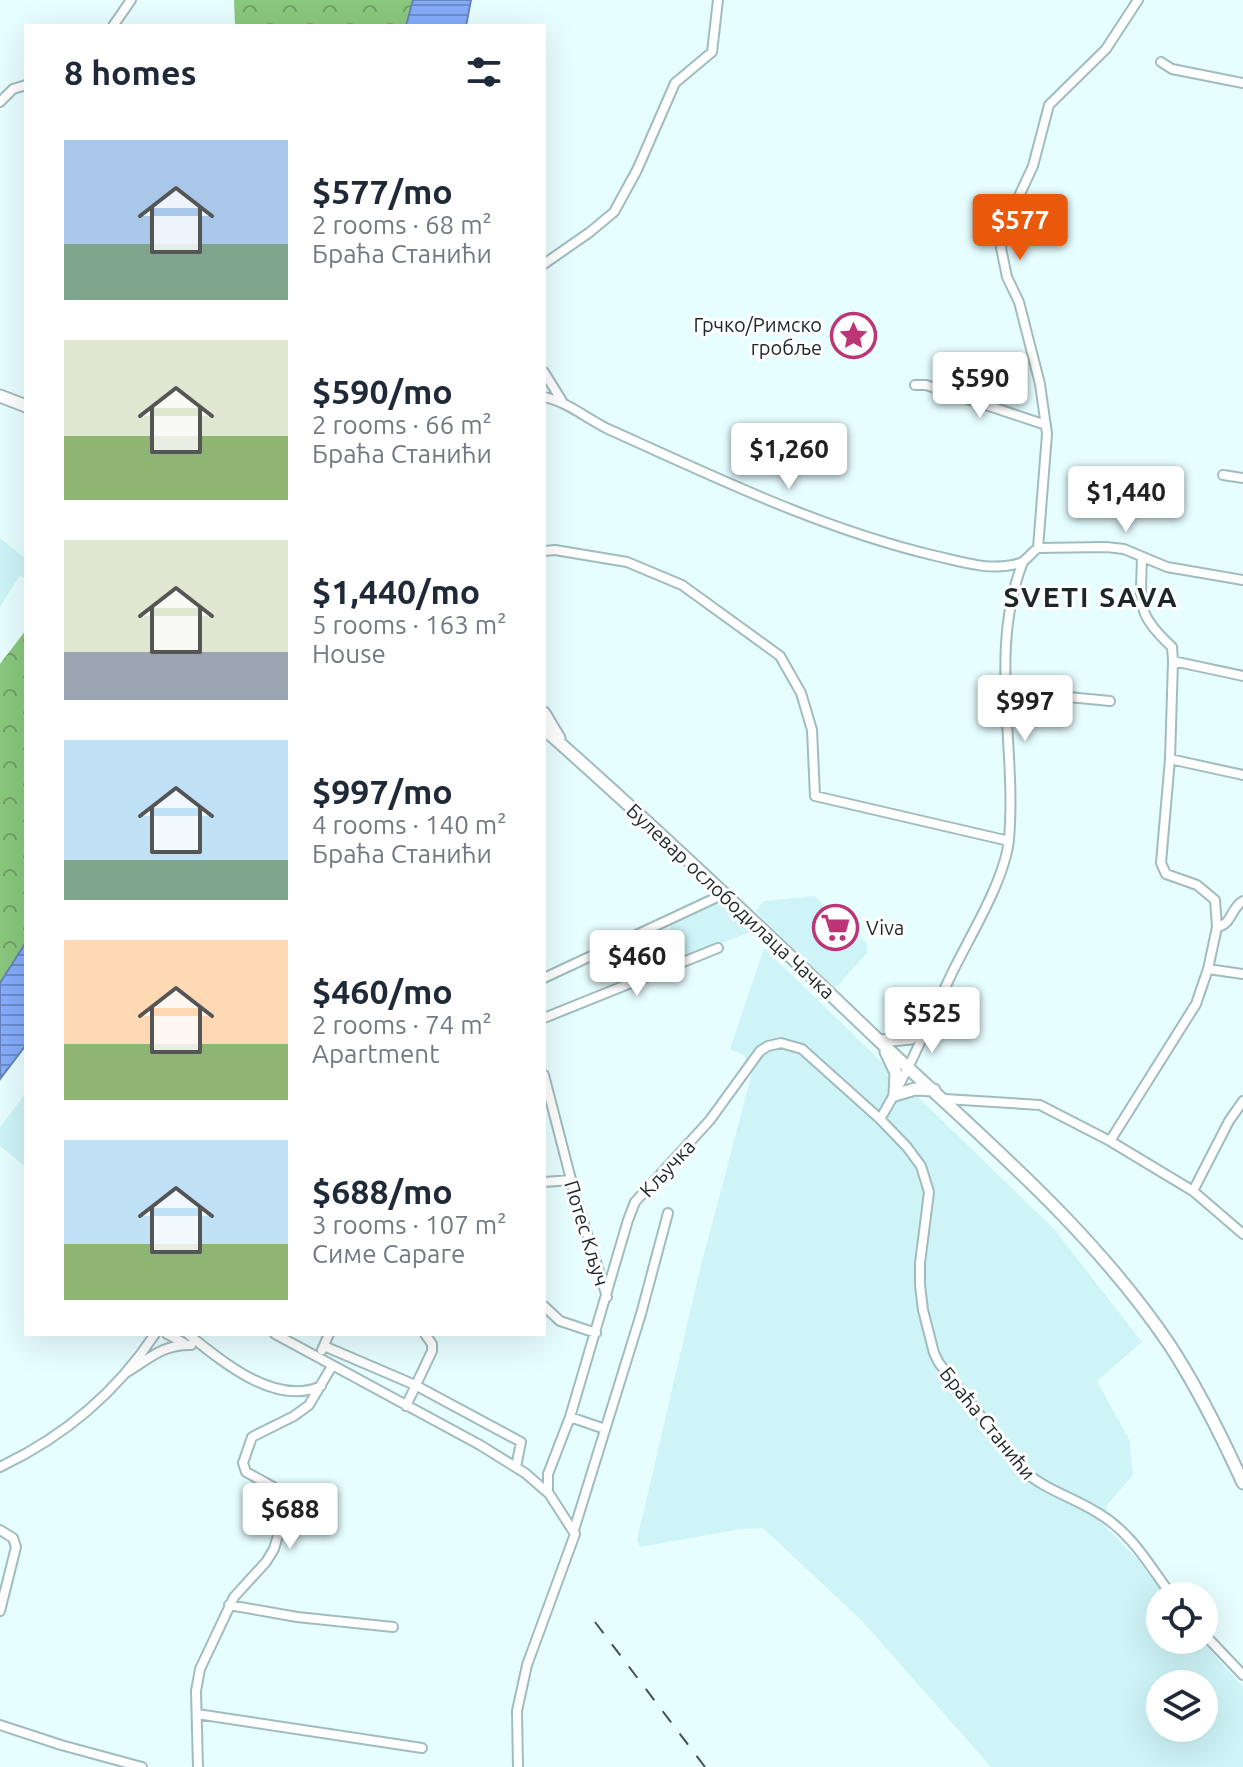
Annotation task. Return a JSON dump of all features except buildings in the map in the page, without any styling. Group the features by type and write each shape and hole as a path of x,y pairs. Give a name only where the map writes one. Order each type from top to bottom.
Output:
{"main road":[{"path":"0,396 24,405"},
{"path":"546,716 563,746"},
{"name":"Булевар ослободилаца Чачка","path":"546,731 726,893 1065,1215 1111,1267 1153,1322 1193,1383 1243,1483"},
{"path":"546,740 563,746"},
{"path":"926,1029 911,1038 880,1041 896,1073 895,1095 915,1089 934,1090"}],"street":[{"path":"114,24 131,0"},
{"path":"546,263 614,212 637,170 675,83 712,52 718,0"},
{"path":"880,1119 909,1067 1005,862 1009,841 1011,786 1005,668 1017,578 1023,562 1038,548 1047,451 1040,384 1019,302 1007,277 1001,248 1007,222 1033,166 1049,105 1106,49 1138,0"},
{"path":"1161,62 1172,69 1243,83"},
{"path":"0,102 13,89 24,86"},
{"path":"546,375 562,401 584,417 718,479 839,529 883,544 975,565 1023,562"},
{"path":"915,385 926,385 1046,425"},
{"path":"546,397 562,401"},
{"path":"1223,475 1243,478"},
{"path":"1038,548 1124,549 1179,569 1243,580"},
{"path":"546,551 627,562 682,585 780,656 801,693 812,730 815,796 1009,841"},
{"path":"1110,1141 1196,1004 1217,927 1212,896 1197,885 1166,874 1162,868 1173,661 1172,647 1152,629 1142,609 1142,557"},
{"path":"1173,661 1243,676"},
{"path":"1006,691 1110,701"},
{"path":"1170,759 1243,775"},
{"path":"546,977 726,893"},
{"path":"1217,927 1226,924 1237,904 1243,901"},
{"path":"546,1017 718,948"},
{"path":"1208,969 1243,974"},
{"name":"Кључка","path":"548,1492 548,1474 570,1417 635,1202 710,1120 750,1062 768,1046 789,1044 802,1049 880,1119"},
{"name":"Потес Кључ","path":"546,1083 571,1180 607,1298"},
{"path":"945,1099 1040,1105 1110,1141 1193,1191 1212,1204 1243,1234"},
{"path":"1193,1191 1229,1121 1243,1101"},
{"name":"Браћа Станићи","path":"880,1119 913,1154 926,1178 929,1192 920,1285 929,1337 939,1363 1023,1470 1039,1485 1084,1504 1122,1529 1162,1582"},
{"path":"546,1182 571,1180"},
{"name":"Кључка","path":"518,1767 517,1711 527,1665 574,1544 574,1530 641,1314 668,1213"},
{"path":"546,1308 560,1321 596,1333"},
{"path":"0,1467 27,1454 78,1421 123,1374 153,1336"},
{"path":"171,1336 207,1350"},
{"path":"190,1336 207,1350 270,1388 295,1393 321,1386"},
{"path":"279,1336 516,1467 548,1492 574,1530"},
{"path":"319,1359 328,1336"},
{"path":"406,1406 432,1351 432,1344 426,1336"},
{"path":"123,1374 159,1351 177,1345 191,1345"},
{"path":"324,1346 415,1385 521,1442 516,1467"},
{"path":"198,1767 196,1691 200,1669 229,1605 270,1557 284,1515 282,1498 277,1489 246,1472 243,1466 250,1441 256,1434 302,1411 315,1397 332,1366"},
{"path":"295,1393 302,1403 302,1411"},
{"path":"570,1417 605,1429"},
{"path":"0,1530 13,1538 16,1547 0,1611"},
{"path":"229,1605 297,1617 393,1627"},
{"path":"1218,1649 1243,1675"},
{"path":"197,1714 422,1748"},
{"path":"0,1725 142,1767"}],"shaded area":[{"path":"0,538 24,557 24,578 20,575 0,607"},
{"path":"815,896 867,944 867,953 835,988 755,911 764,901"},
{"path":"719,897 753,931 684,958 668,921"},
{"path":"764,948 1054,1229 1142,1342 1097,1381 1129,1439 1133,1475 1107,1505 1103,1524 1155,1582 1146,1582 1146,1654 1214,1654 1243,1687 1243,1767 991,1767 862,1621 763,1528 640,1547 637,1540 700,1269 752,1073 745,1056 730,1049"},
{"path":"24,1096 24,1165 0,1146 0,1127"}],"green space":[{"path":"234,0 413,0 407,24 235,24"},
{"path":"24,633 24,945 0,983 0,664"}],"water":[{"path":"413,0 471,0 466,24 407,24"},
{"path":"24,945 24,1048 0,1079 0,983"}],"railway":[{"path":"595,1622 705,1767"}],"place":[{"name":"Грчко/Римско гробље","path":"853,335"},
{"name":"Viva","path":"835,927"}],"district":[{"name":"SVETI SAVA","path":"1091,596"}]}
